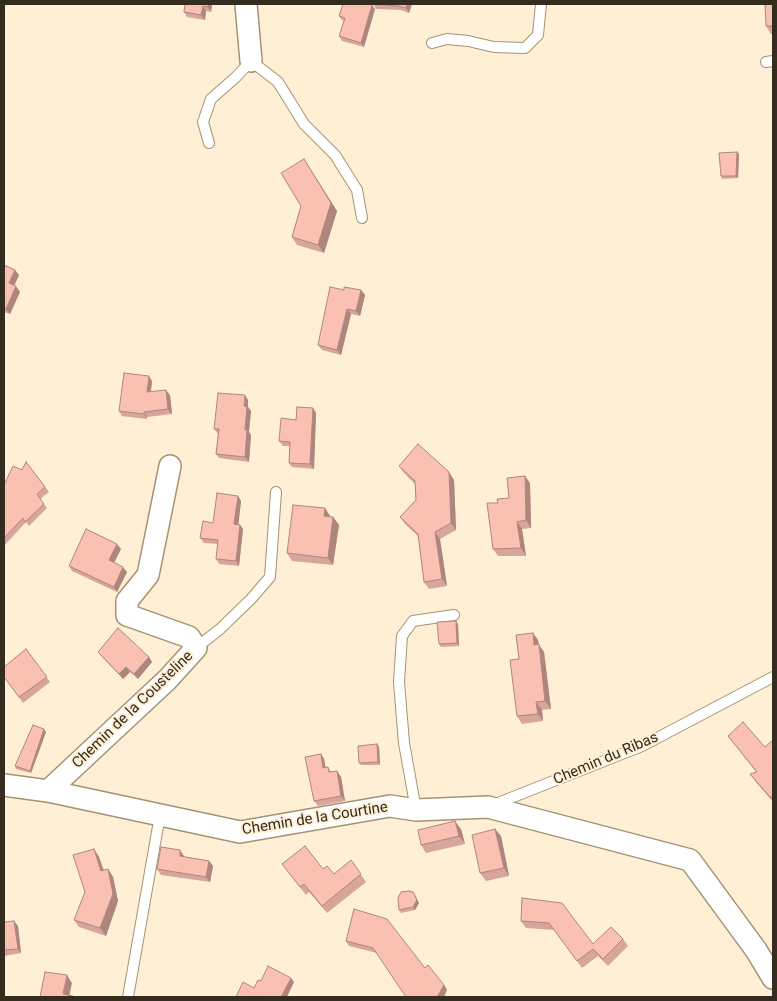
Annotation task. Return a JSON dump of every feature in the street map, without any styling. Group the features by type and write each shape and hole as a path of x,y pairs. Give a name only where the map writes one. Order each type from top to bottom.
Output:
{"street":[{"path":"246,4 250,60"},
{"name":"Chemin de la Cousteline","path":"48,791 168,679 196,648 188,637 127,615 126,602 148,575 170,466"},
{"name":"Chemin de la Courtine","path":"4,785 48,791 240,832 378,807 390,806 416,810 488,807 690,860 756,950 773,978"}],"lane":[{"path":"432,43 446,39 468,41 494,47 525,48 538,35 541,4"},
{"path":"209,143 203,122 211,99 236,77 250,60 278,82 304,124 334,155 357,190 362,218"},
{"path":"196,648 226,623 270,577 276,492"},
{"path":"416,810 404,743 399,682 402,636 413,621 454,615"},
{"name":"Chemin du Ribas","path":"488,807 642,746 773,677"},
{"path":"128,997 160,815"}],"building":[{"path":"185,4 208,4 208,7 203,6 201,15 184,12"},
{"path":"343,4 372,5 361,43 339,36 345,18 339,16"},
{"path":"373,4 407,4 406,8"},
{"path":"773,4 773,26 766,26 765,5"},
{"path":"737,152 736,176 721,176 719,153"},
{"path":"304,159 331,203 318,245 292,237 301,206 281,173"},
{"path":"4,265 15,270 9,283 16,286 6,309 4,308"},
{"path":"330,287 344,290 344,287 361,290 356,311 347,309 337,350 318,345"},
{"path":"124,373 149,376 147,392 166,390 168,409 144,412 144,414 119,411"},
{"path":"218,393 245,395 244,406 247,407 245,430 247,430 245,457 216,454 219,429 214,429"},
{"path":"297,407 313,408 310,464 289,463 290,442 279,441 281,418 296,420"},
{"path":"418,444 449,472 451,523 435,532 442,579 424,582 418,534 400,517 416,500 415,481 399,466"},
{"path":"26,462 45,487 37,494 44,504 25,522 23,518 4,538 4,485 13,466 22,470"},
{"path":"525,476 526,520 517,522 521,548 493,549 487,503 498,503 497,499 509,498 507,478"},
{"path":"217,493 238,496 234,524 240,525 236,561 216,559 218,540 200,538 203,521 213,523"},
{"path":"293,505 325,508 324,516 333,517 328,558 287,553"},
{"path":"86,529 117,544 109,560 123,567 114,587 69,566"},
{"path":"456,621 457,643 439,644 437,622"},
{"path":"118,628 149,657 134,674 126,667 119,674 98,652"},
{"path":"533,633 534,645 539,644 545,701 536,702 538,714 517,716 510,660 519,659 516,635"},
{"path":"26,649 47,677 19,697 4,677 4,667"},
{"path":"743,722 765,747 773,740 773,797 770,797 750,774 757,772 728,736"},
{"path":"33,725 44,729 30,771 15,766"},
{"path":"377,744 378,762 359,763 358,746"},
{"path":"321,754 323,768 328,767 329,772 337,771 341,796 314,801 305,757"},
{"path":"455,821 459,836 421,845 418,830"},
{"path":"495,829 504,868 480,873 472,835"},
{"path":"305,846 323,869 327,866 334,874 351,860 361,874 322,906 304,884 300,887 282,864"},
{"path":"161,847 180,850 180,856 209,861 206,877 157,869"},
{"path":"94,849 101,871 108,869 113,894 100,928 74,920 85,892 73,855"},
{"path":"401,892 413,892 417,900 413,907 399,910 398,898"},
{"path":"522,898 562,903 593,944 611,927 623,939 603,959 593,949 577,961 549,923 521,921"},
{"path":"354,909 387,919 425,968 428,965 444,985 437,997 406,997 373,948 346,941"},
{"path":"14,921 18,949 4,950 4,922"},
{"path":"268,966 291,978 281,997 236,997 243,982 254,988 258,980 261,981"},
{"path":"45,972 67,975 63,994 74,997 40,997"}]}
